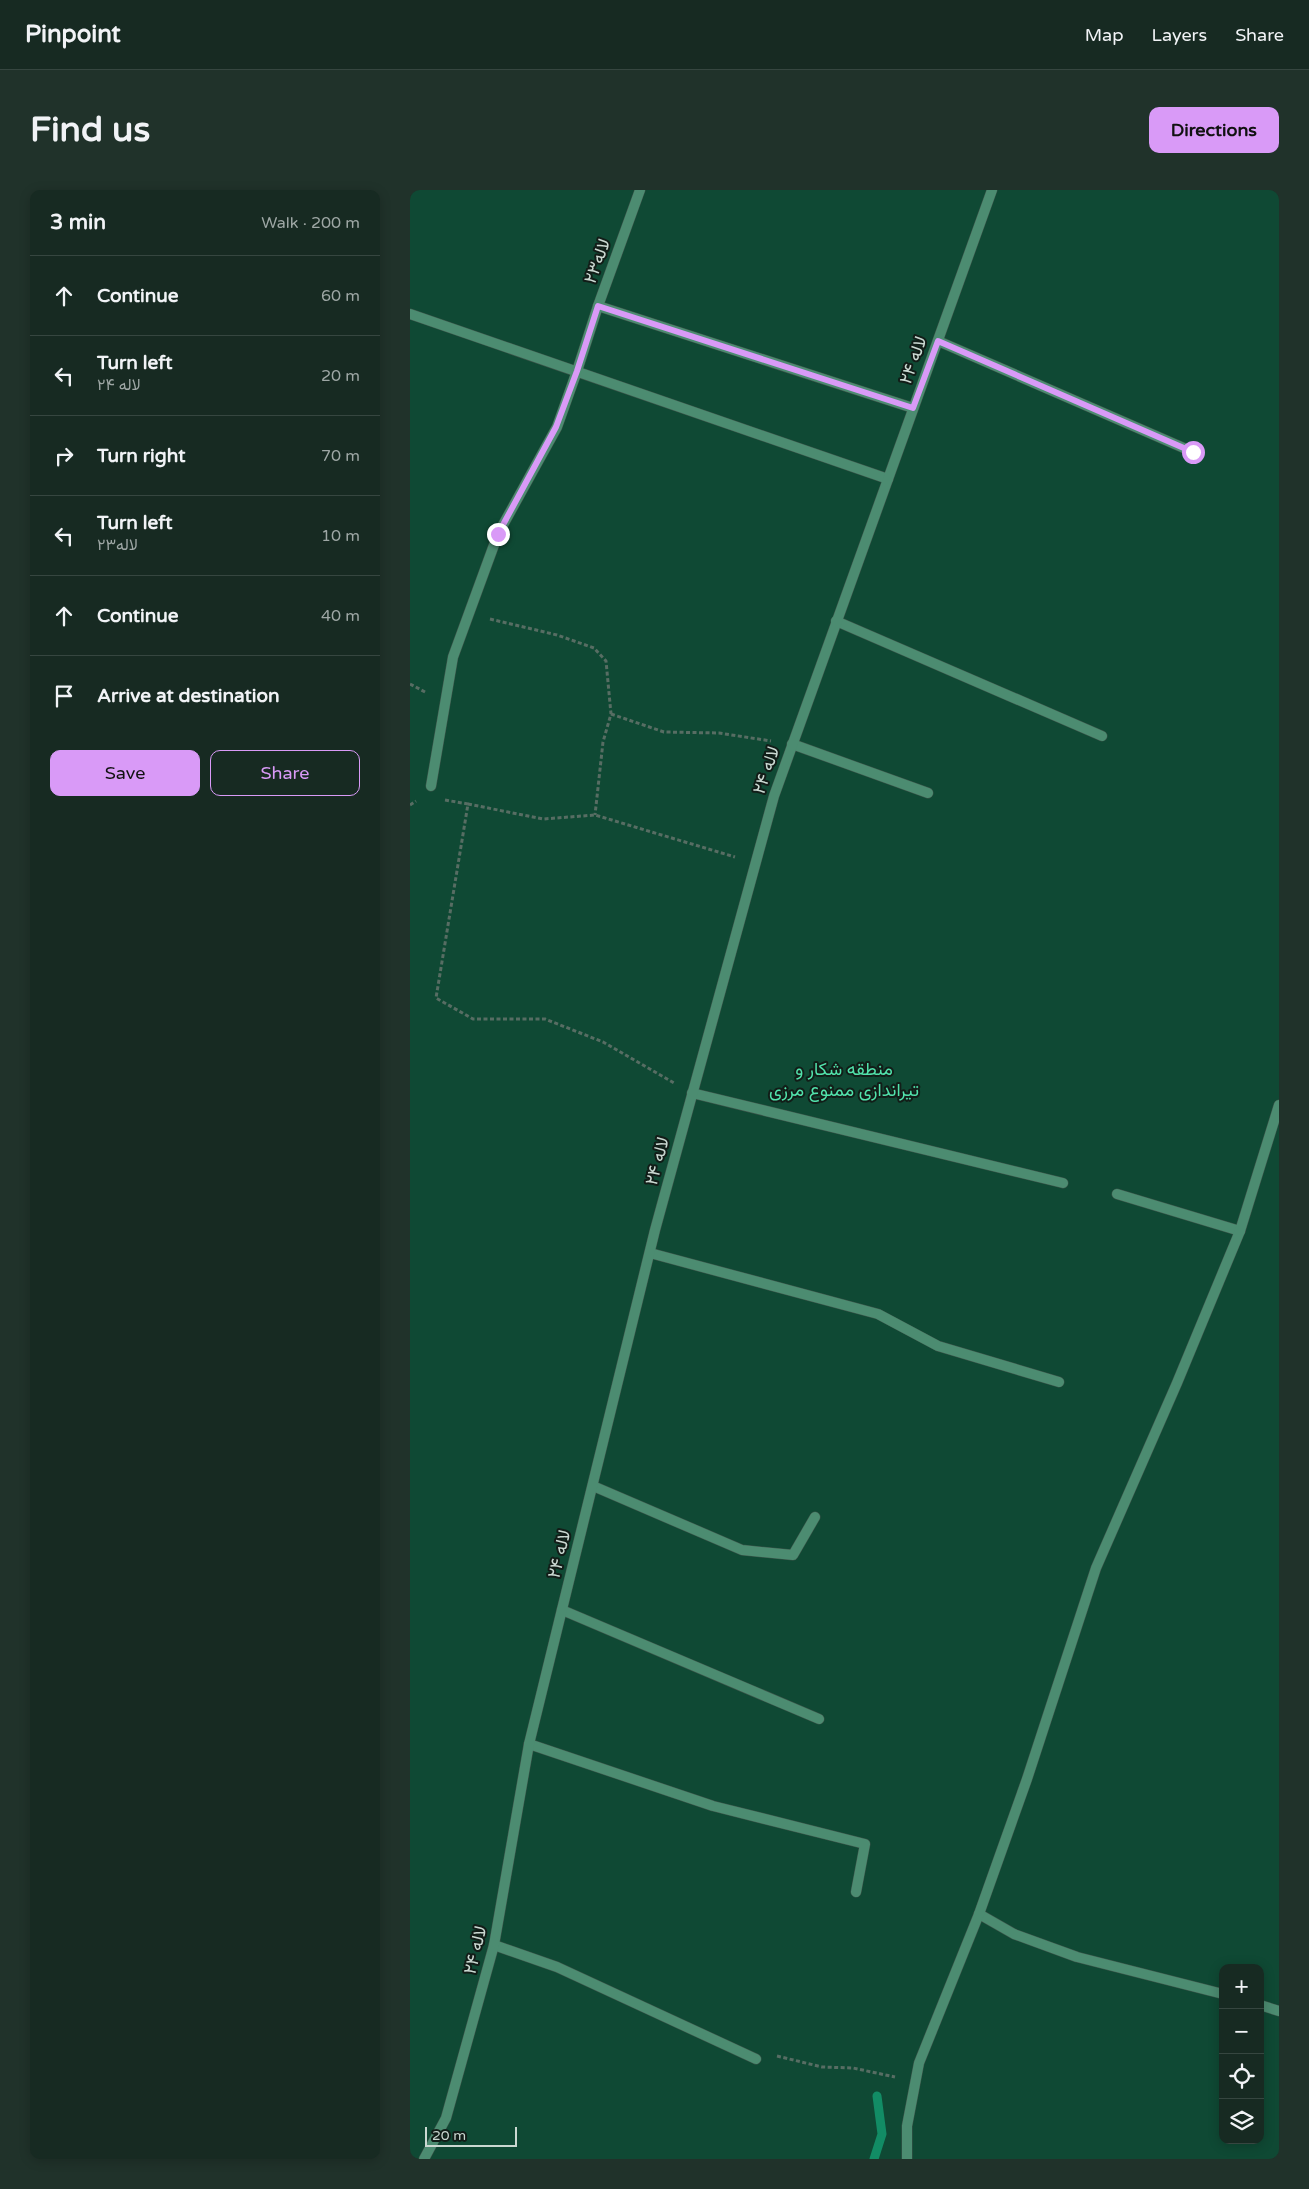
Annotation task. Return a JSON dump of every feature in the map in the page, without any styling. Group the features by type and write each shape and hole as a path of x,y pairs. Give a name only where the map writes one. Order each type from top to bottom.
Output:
{"street":[{"name":"لاله۲۳","path":"431,786 453,658 498,534 556,427 640,190"},
{"name":"لاله ۲۴","path":"424,2159 446,2118 494,1945 530,1744 562,1610 650,1253 774,796 992,190"},
{"path":"598,306 913,408"},
{"path":"410,314 888,479"},
{"path":"938,341 1193,452"},
{"path":"836,621 1102,736"},
{"path":"792,744 928,793"},
{"path":"692,1093 1063,1183"},
{"path":"907,2159 907,2126 919,2063 978,1914 1027,1779 1096,1568 1177,1384 1240,1231 1279,1105"},
{"path":"1117,1194 1240,1231"},
{"path":"650,1253 878,1314 938,1346 1059,1382"},
{"path":"593,1486 742,1550 793,1555 815,1517"},
{"path":"562,1610 819,1719"},
{"path":"530,1744 713,1806 865,1844 856,1892"},
{"path":"978,1914 1014,1934 1077,1957 1219,1993"},
{"path":"494,1945 557,1967 756,2060"},
{"path":"1264,2006 1279,2011"}],"path":[{"path":"469,614 557,636 594,648 606,661 611,714 603,742 595,815"},
{"path":"611,714 664,732 719,733 792,744"},
{"path":"410,805 431,786 441,799 543,819 595,815 755,864"},
{"path":"468,804 436,998 473,1019 545,1019 603,1042 692,1093"},
{"path":"756,2060 781,2056 822,2067 853,2068 916,2081"}],"green space":[{"name":"منطقه شکار و تیراندازی ممنوع مرزی","path":"410,190 1279,190 1279,2159 410,2159"}],"waterway":[{"path":"874,2159 882,2134 877,2096"}],"route":[{"path":"498,534 556,427 598,306 913,408 938,341 1193,452"}]}
